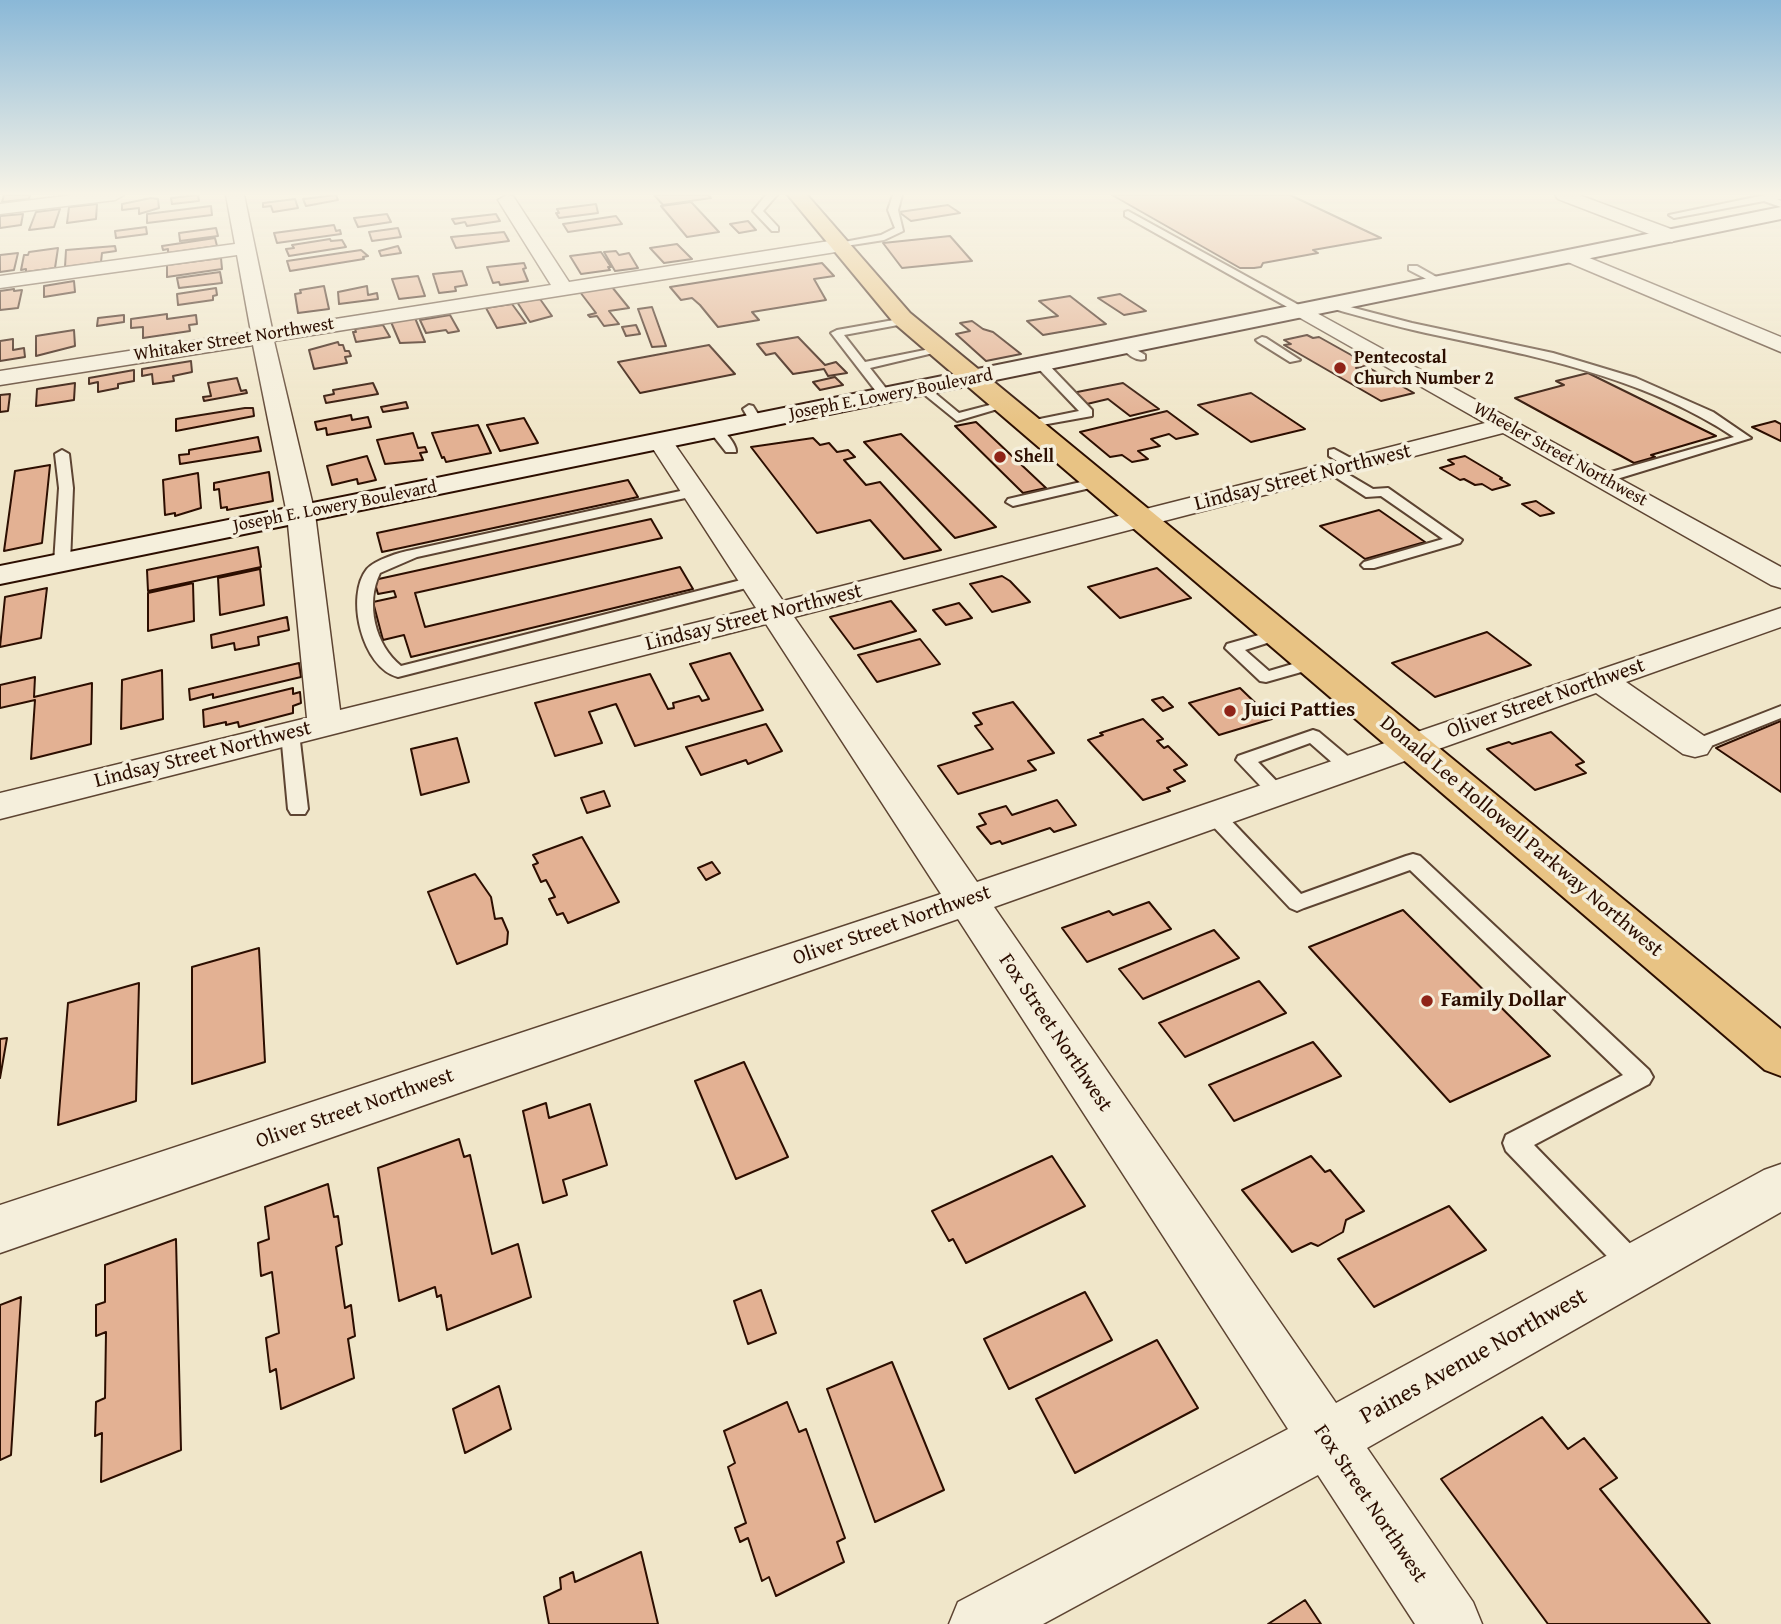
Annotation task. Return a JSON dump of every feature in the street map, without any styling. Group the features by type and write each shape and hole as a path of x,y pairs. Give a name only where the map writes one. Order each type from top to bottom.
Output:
{"main road":[{"name":"Donald Lee Hollowell Parkway Northwest","path":"861,271 905,321 1781,1056"},
{"name":"Joseph E. Lowery Boulevard","path":"0,575 660,441 712,433 753,415 886,396 1041,364 1134,352 1302,311 1502,271"}],"street":[{"path":"0,282 81,271"},
{"path":"251,271 301,514 324,725"},
{"path":"552,271 563,288"},
{"name":"Whitaker Street Northwest","path":"0,378 263,334 675,271"},
{"path":"1603,271 1781,345"},
{"name":"Wheeler Street Northwest","path":"1302,311 1781,579"},
{"name":"Lindsay Street Northwest","path":"0,806 324,725 764,598 1143,520 1340,463 1506,425"},
{"name":"Fox Street Northwest","path":"660,441 1451,1624"},
{"name":"Oliver Street Northwest","path":"0,1229 966,901 1781,617"},
{"path":"1600,680 1695,746"},
{"name":"Paines Avenue Northwest","path":"980,1624 1327,1439 1781,1186"}],"lane":[{"path":"1230,271 1302,311"},
{"path":"1418,271 1442,283"},
{"path":"1331,305 1422,329 1513,346 1630,380 1719,419 1744,438 1602,479"},
{"path":"886,396 837,333 905,321"},
{"path":"1262,340 1294,360"},
{"path":"861,366 940,350"},
{"path":"924,388 957,417 1088,413 1041,364"},
{"path":"62,454 66,488 62,563"},
{"path":"1340,463 1371,495 1384,491 1455,540 1369,565"},
{"path":"1013,502 1098,482"},
{"path":"694,492 412,554 374,570 366,586 368,633 380,657 398,672 764,598"},
{"path":"1280,634 1233,648 1266,677 1313,663"},
{"path":"1695,746 1781,712"},
{"path":"290,733 298,809"},
{"path":"1214,815 1297,903 1413,861 1641,1077 1516,1143 1636,1268"}],"building":[{"path":"167,271 210,271 167,277"},
{"path":"462,271 467,285 455,287 456,291 439,293 433,274"},
{"path":"488,271 524,271 528,281 500,285 499,282 493,283"},
{"path":"579,271 604,271 581,274"},
{"path":"773,271 829,271 834,276 814,279 826,300 752,312 759,320 718,327 692,298 681,300 670,287"},
{"path":"220,272 222,283 179,288 177,278"},
{"path":"418,276 425,296 399,299 392,279"},
{"path":"74,281 75,292 44,297 44,286"},
{"path":"324,286 329,309 298,313 295,294 301,293 300,290"},
{"path":"367,286 368,295 377,293 378,299 339,304 338,292"},
{"path":"612,287 629,308 609,311 619,324 604,326 597,316 588,315 596,313 580,292"},
{"path":"216,288 217,295 213,296 213,300 178,305 177,294"},
{"path":"22,290 18,308 0,310 0,291"},
{"path":"1120,294 1146,311 1124,315 1098,298"},
{"path":"1070,296 1106,324 1043,335 1027,321 1058,316 1039,301"},
{"path":"540,299 552,316 530,322 517,302"},
{"path":"512,304 526,323 497,328 486,308"},
{"path":"652,307 666,346 652,347 638,309"},
{"path":"167,314 167,319 196,315 197,324 189,325 190,331 143,338 143,327 131,328 131,319"},
{"path":"124,315 124,322 97,326 98,318"},
{"path":"450,315 459,331 426,333 420,320"},
{"path":"415,318 425,342 400,343 391,322"},
{"path":"972,321 993,332 1021,354 986,361 956,334 970,331 960,323"},
{"path":"383,325 390,337 356,342 353,332 356,332 355,329"},
{"path":"636,325 640,334 626,336 622,327"},
{"path":"74,330 75,346 36,356 36,336"},
{"name":"Pentecostal Church Number 2","path":"1307,335 1319,337 1369,365 1356,368 1361,371 1371,369 1414,393 1381,401 1284,345 1291,344 1284,340"},
{"path":"798,337 825,365 836,362 847,373 828,376 824,369 793,374 775,353 766,355 757,344"},
{"path":"13,339 13,350 24,348 25,357 0,361 0,341"},
{"path":"338,342 343,345 345,351 349,351 351,356 345,357 347,363 314,369 309,350"},
{"path":"709,345 735,374 640,393 618,362"},
{"path":"191,361 192,372 173,376 174,381 153,384 152,374 142,376 142,369"},
{"path":"134,370 134,381 118,384 118,388 98,392 98,382 89,384 89,378"},
{"path":"1588,373 1716,436 1651,455 1655,457 1634,463 1515,398 1564,385 1556,381"},
{"path":"835,377 843,385 820,390 813,382"},
{"path":"237,378 241,391 246,390 247,393 204,401 203,397 211,396 208,383"},
{"path":"75,383 74,400 36,406 37,389"},
{"path":"373,383 378,394 326,403 324,396 334,394 333,390"},
{"path":"1123,383 1159,409 1130,416 1108,399 1087,404 1072,393"},
{"path":"1251,393 1305,429 1251,442 1198,405"},
{"path":"10,394 8,411 0,412 0,395"},
{"path":"406,402 408,408 383,412 381,407"},
{"path":"253,408 254,416 176,431 176,419"},
{"path":"1167,411 1198,434 1176,439 1169,434 1151,439 1160,446 1138,451 1148,459 1132,462 1122,455 1110,457 1080,432"},
{"path":"351,415 352,420 368,417 371,427 327,435 326,428 317,430 315,422"},
{"path":"524,418 538,443 500,451 487,425"},
{"path":"1775,421 1781,424 1781,441 1752,427"},
{"name":"Shell","path":"976,422 1046,488 1023,493 955,426"},
{"path":"478,425 491,453 446,462 432,433"},
{"path":"413,433 418,448 425,447 427,452 420,453 423,460 385,464 377,440"},
{"path":"901,434 996,527 955,538 864,442"},
{"path":"258,437 261,451 180,464 179,455 189,454 189,450"},
{"path":"813,438 820,445 829,443 837,452 848,450 855,457 844,460 866,485 880,482 941,550 904,559 870,520 817,533 751,447"},
{"path":"367,456 376,480 358,484 357,479 332,485 327,466"},
{"path":"1465,456 1510,485 1492,490 1482,484 1475,485 1464,479 1460,480 1440,468 1454,464 1448,460"},
{"path":"50,465 42,543 4,551 15,471"},
{"path":"269,472 273,501 227,510 227,507 221,508 219,489 214,490 214,483"},
{"path":"198,473 201,508 175,516 175,513 165,515 163,480"},
{"path":"628,480 638,497 382,552 377,533"},
{"path":"1536,501 1554,513 1540,516 1522,504"},
{"path":"1379,510 1425,542 1365,559 1320,526"},
{"path":"651,519 662,538 415,593 425,627 680,567 693,589 411,657 404,635 383,640 373,602 396,597 394,591 378,594 374,580"},
{"path":"258,547 261,567 148,591 147,570"},
{"path":"1157,568 1191,598 1120,618 1088,587"},
{"path":"260,569 264,605 220,615 218,578"},
{"path":"1002,576 1030,602 992,612 970,584"},
{"path":"193,583 194,621 148,631 148,593"},
{"path":"47,588 41,638 0,647 5,597"},
{"path":"891,601 916,631 854,649 830,617"},
{"path":"959,603 972,618 946,625 933,610"},
{"path":"287,617 289,630 258,637 259,645 235,650 234,643 212,648 211,635"},
{"path":"1487,632 1531,665 1435,697 1392,663"},
{"path":"920,639 940,664 877,682 858,655"},
{"path":"730,653 763,710 635,746 616,704 589,712 602,743 555,756 535,703 650,674 668,709 674,708 673,703 699,696 702,701 709,699 690,664"},
{"path":"299,663 301,677 213,698 213,694 190,700 189,689"},
{"path":"162,670 163,719 121,729 122,680"},
{"path":"35,677 34,697 92,683 91,744 31,759 35,700 0,708 0,685"},
{"path":"293,688 293,694 300,692 301,703 293,706 293,713 239,727 238,722 226,725 226,722 204,727 203,710"},
{"name":"Juici Patties","path":"1240,688 1272,719 1219,735 1189,703"},
{"path":"1163,697 1173,707 1163,711 1152,700"},
{"path":"1013,702 1054,753 1028,761 1036,770 958,794 938,766 993,749 975,726 982,724 973,713"},
{"path":"1143,719 1163,739 1157,741 1164,748 1168,746 1187,765 1174,770 1185,781 1167,788 1170,791 1143,800 1088,740 1103,735 1100,733"},
{"path":"1781,721 1781,792 1716,748"},
{"path":"766,724 782,751 748,764 746,760 701,775 686,747"},
{"path":"1551,732 1584,762 1576,765 1586,773 1535,790 1487,749 1509,742 1512,744"},
{"path":"457,738 469,782 421,795 411,749"},
{"path":"604,791 610,806 587,813 581,798"},
{"path":"1057,800 1076,825 1054,832 1050,828 1002,844 1000,841 991,844 977,827 986,824 979,814 1006,806 1012,815"},
{"path":"582,837 619,902 568,923 563,913 557,915 549,899 555,897 546,880 541,882 533,865 538,863 533,855"},
{"path":"712,862 720,873 706,880 698,868"},
{"path":"475,874 491,897 495,919 502,918 508,932 507,944 457,964 428,892"},
{"path":"1149,902 1171,929 1087,962 1062,928 1109,911 1113,915"},
{"name":"Family Dollar","path":"1403,910 1550,1056 1450,1102 1309,947"},
{"path":"1214,930 1239,958 1143,999 1119,969"},
{"path":"259,948 265,1062 192,1084 192,967"},
{"path":"1259,981 1286,1013 1185,1057 1159,1023"},
{"path":"139,983 136,1101 58,1125 68,1003"},
{"path":"7,1038 0,1078 0,1039"},
{"path":"1313,1042 1341,1076 1234,1121 1209,1085"},
{"path":"744,1062 788,1157 736,1179 695,1081"},
{"path":"546,1103 549,1118 590,1104 607,1165 563,1180 567,1195 543,1203 523,1111"},
{"path":"459,1139 464,1157 470,1155 492,1254 518,1244 531,1297 447,1330 441,1295 437,1297 435,1287 399,1301 378,1168"},
{"path":"1052,1156 1085,1206 966,1263 953,1239 949,1241 932,1211"},
{"path":"1311,1156 1325,1172 1330,1170 1364,1211 1346,1220 1343,1232 1318,1246 1311,1243 1292,1252 1242,1190"},
{"path":"328,1184 334,1217 338,1216 342,1244 336,1247 345,1308 351,1305 355,1336 348,1339 354,1378 281,1409 276,1369 270,1372 266,1338 279,1333 272,1272 261,1276 258,1243 269,1239 265,1207"},
{"path":"1449,1206 1486,1250 1374,1307 1338,1259"},
{"path":"176,1239 181,1450 101,1482 102,1433 95,1436 96,1402 105,1398 106,1332 96,1336 96,1305 105,1302 105,1265"},
{"path":"761,1290 776,1333 748,1344 734,1301"},
{"path":"1085,1292 1112,1340 1009,1389 984,1339"},
{"path":"21,1297 11,1455 0,1460 0,1305"},
{"path":"1157,1340 1198,1408 1075,1473 1036,1399"},
{"path":"892,1362 944,1490 875,1522 827,1389"},
{"path":"499,1386 511,1429 465,1453 453,1409"},
{"path":"787,1402 799,1432 806,1429 845,1538 837,1542 844,1562 776,1596 769,1577 762,1581 748,1538 740,1542 735,1528 746,1523 728,1467 735,1463 724,1431"},
{"path":"1542,1417 1568,1449 1584,1438 1617,1478 1600,1489 1710,1624 1548,1624 1441,1479"},
{"path":"641,1552 658,1624 549,1624 544,1597 561,1589 560,1578 573,1572 575,1582"},
{"path":"1305,1600 1321,1624 1268,1624"}],"place":[{"name":"Pentecostal Church Number 2","path":"1340,368"},
{"name":"Shell","path":"1000,457"},
{"name":"Juici Patties","path":"1230,711"},
{"name":"Family Dollar","path":"1427,1001"}]}
